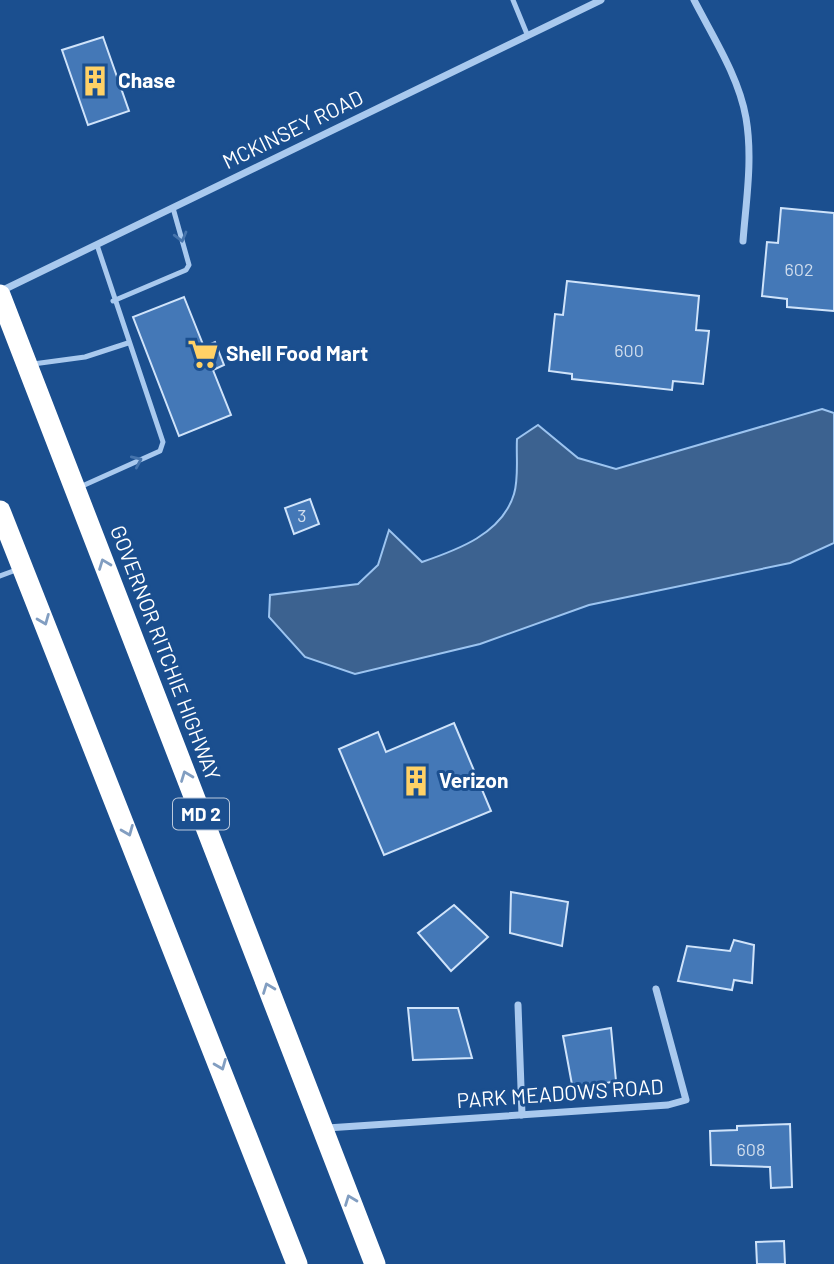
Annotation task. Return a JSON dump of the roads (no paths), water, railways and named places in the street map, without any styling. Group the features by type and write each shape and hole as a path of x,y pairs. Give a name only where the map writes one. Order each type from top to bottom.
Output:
{"highway":[{"name":"GOVERNOR RITCHIE HIGHWAY","path":"0,293 375,1264"},
{"path":"0,511 297,1264"}],"street":[{"name":"MCKINSEY ROAD","path":"0,293 601,0"},
{"path":"694,0 739,93 746,117 750,154 743,242"},
{"name":"PARK MEADOWS ROAD","path":"322,1128 668,1105 686,1100 656,989"},
{"path":"518,1005 522,1115"}],"lane":[{"path":"513,0 527,34"},
{"path":"113,301 186,270 189,265 173,208"},
{"path":"75,490 160,451 163,442 113,301 97,245"},
{"path":"27,364 85,357 128,343"},
{"path":"0,576 23,568"}],"water":[{"path":"822,409 834,413 834,543 790,563 589,605 480,644 355,674 305,657 269,617 270,595 358,584 378,565 389,530 422,562 463,546 489,530 508,508 516,488 517,439 538,425 578,458 616,469"}],"place":[{"name":"Chase","path":"95,81"},
{"name":"Shell Food Mart","path":"203,354"},
{"name":"Verizon","path":"416,781"}]}
